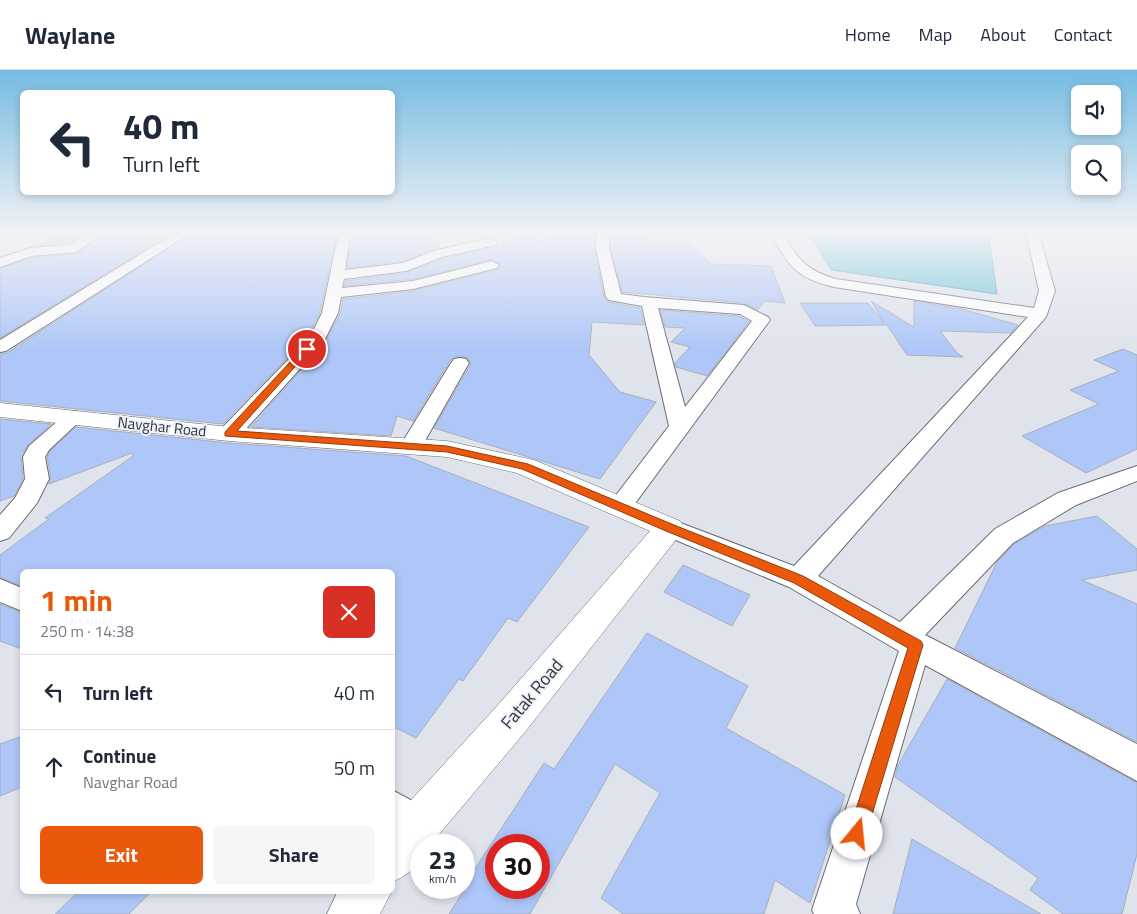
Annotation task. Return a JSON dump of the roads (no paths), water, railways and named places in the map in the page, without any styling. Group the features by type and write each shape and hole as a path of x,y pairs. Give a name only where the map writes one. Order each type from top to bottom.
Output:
{"main road":[{"name":"Navghar Road","path":"0,410 229,434 447,449 525,466 670,528"},
{"name":"Fatak Road","path":"395,849 405,816 511,719 670,528"},
{"path":"351,914 366,894"}],"street":[{"path":"0,347 122,271"},
{"path":"229,434 317,339 330,313 338,271"},
{"path":"337,275 368,271"},
{"path":"333,293 413,285 467,271"},
{"path":"609,271 614,296 650,302 744,310 762,320 619,507"},
{"path":"802,271 811,277 834,283 1040,314"},
{"path":"799,579 1040,314 1048,291 1043,271"},
{"path":"650,302 680,427"},
{"path":"411,446 460,363"},
{"path":"0,532 25,503 37,480 34,457 40,446 74,417"},
{"path":"839,914 834,910 909,642 1004,536 1067,500 1137,473"},
{"path":"670,528 799,579 909,642 1137,763"},
{"path":"0,590 20,599"}],"water":[{"path":"841,271 994,271 997,294"}]}
